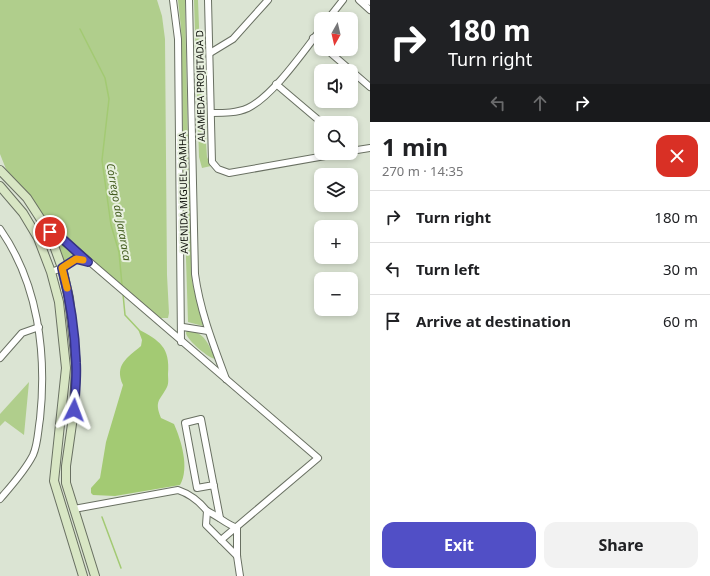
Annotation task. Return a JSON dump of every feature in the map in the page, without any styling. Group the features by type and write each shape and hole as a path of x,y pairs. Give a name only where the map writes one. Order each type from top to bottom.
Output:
{"street":[{"name":"AVENIDA MIGUEL DAMHA","path":"173,0 178,39 181,195 181,342"},
{"name":"AVENIDA MIGUEL DAMHA","path":"189,0 195,274 198,296 208,331 226,380"},
{"name":"ALAMEDA PROJETADA D","path":"208,0 212,113 210,158 218,169 230,173 314,157"},
{"path":"210,53 233,39 268,0"},
{"path":"334,12 343,0"},
{"path":"359,0 370,10"},
{"path":"364,0 370,2"},
{"path":"212,113 238,111 248,108 262,99 314,38"},
{"path":"334,56 370,87"},
{"path":"276,84 314,116"},
{"path":"358,149 370,148"},
{"path":"0,170 27,198 50,232 62,268 69,298 76,364 74,410 66,466 66,483 95,576"},
{"path":"0,186 23,213 38,238 51,272 59,302 66,368 54,481 83,576"},
{"path":"181,195 194,195"},
{"path":"0,228 18,259 28,282 39,328 42,398 34,453 26,468 0,498"},
{"path":"38,238 50,232 56,233 181,342 318,458 222,540"},
{"path":"51,272 62,268 76,259 88,262"},
{"path":"0,358 22,333 39,328"},
{"path":"182,328 208,331"},
{"path":"214,485 197,488 185,423 201,419 214,485 220,518"},
{"path":"62,505 74,509 178,490 187,493 201,503 207,511 220,518 227,524 237,528"},
{"path":"66,521 74,509"},
{"path":"207,511 206,525 237,556"},
{"path":"237,528 237,556 240,576"}],"shaded area":[{"path":"0,0 157,0 162,16 165,39 168,318 160,318 51,225 6,169 0,154"},
{"path":"178,0 185,0 189,192 184,192 181,28"},
{"path":"194,0 198,0 207,157 211,166 202,168 199,157"},
{"path":"184,196 190,196 192,281 203,326 188,322"},
{"path":"54,236 56,236 76,254 77,257 66,262 63,261"},
{"path":"138,329 158,341 167,357 168,384 159,401 158,408 161,418 174,424 182,446 184,462 183,478 180,485 115,496 93,495 91,493 91,488 100,478 106,442 123,385 120,372 121,367 123,362 141,346 142,340"},
{"path":"187,330 193,331 202,336 216,359 208,356 190,340 186,333"},
{"path":"29,382 24,435 5,421 0,426 0,414"}],"waterway":[{"name":"Córrego da Jararaca","path":"80,29 105,78 109,99 102,160 111,225 119,252 122,285"},
{"name":"Córrego da Jararaca","path":"123,294 125,315 139,330"},
{"name":"Córrego da Jararaca","path":"102,517 121,568"}],"slow traffic":[{"path":"67,288 62,268 76,259 83,260"}],"route":[{"path":"50,232 56,233 88,262 76,259 62,268 69,298 75,342 76,364 74,410"}]}
